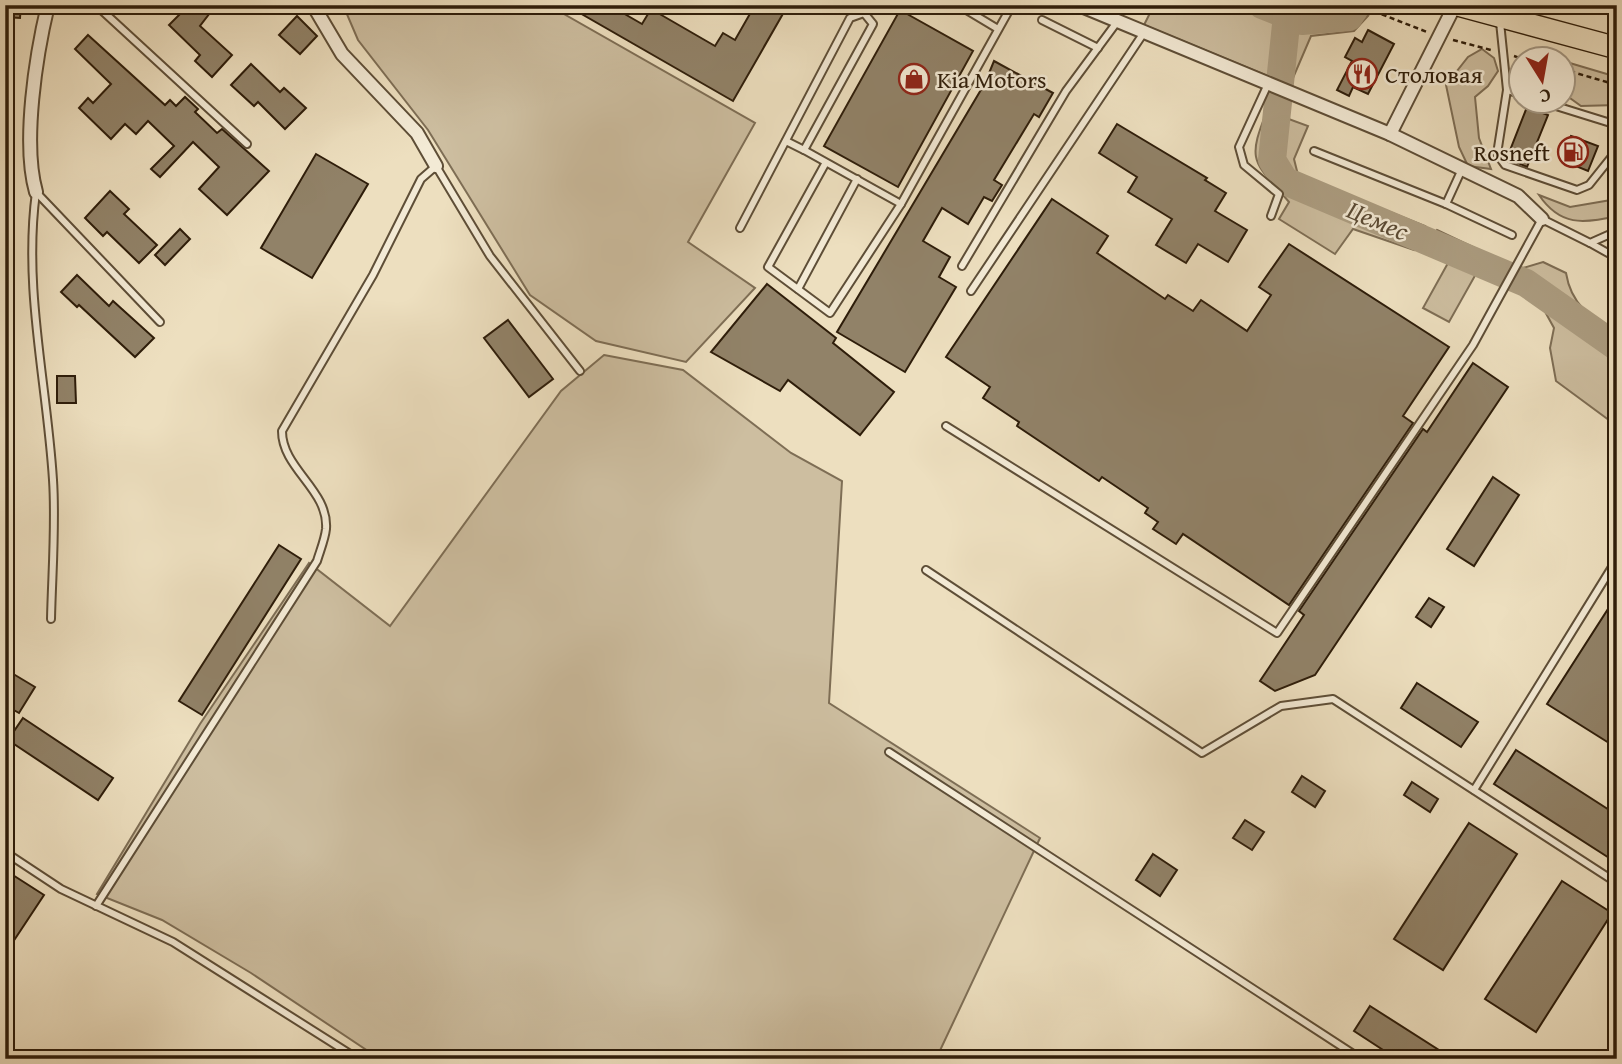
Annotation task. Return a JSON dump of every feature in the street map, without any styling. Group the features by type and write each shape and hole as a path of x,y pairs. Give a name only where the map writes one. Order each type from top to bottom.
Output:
{"highway":[{"path":"1457,5 1617,48"}],"street":[{"path":"36,192 32,179 33,101 41,34 48,5"},
{"path":"313,5 342,54 417,133 436,166"},
{"path":"1079,5 1143,34 1390,134 1518,196 1542,219"},
{"path":"1390,134 1457,5"}],"lane":[{"path":"96,5 247,144"},
{"path":"740,228 850,18 864,13 868,5"},
{"path":"958,5 998,29"},
{"path":"825,164 768,267 830,313 901,204 1012,5"},
{"path":"804,150 873,24 864,13"},
{"path":"1499,16 1506,81"},
{"path":"1042,20 1098,48"},
{"path":"962,266 1066,91 1117,22"},
{"path":"971,291 1143,34"},
{"path":"1268,84 1239,147 1244,165 1279,194 1271,216"},
{"path":"1506,96 1497,154 1505,165 1577,190 1589,185 1617,150"},
{"path":"1576,112 1617,125"},
{"path":"786,141 901,204"},
{"path":"1314,151 1446,204 1512,235"},
{"path":"96,906 317,561 326,528 323,512 317,498 286,454 282,431 373,275 421,179 436,166 490,256 580,370"},
{"path":"1446,204 1462,169"},
{"path":"798,289 857,179"},
{"path":"36,192 160,322"},
{"path":"36,192 30,238 40,375 53,481 51,619"},
{"path":"946,426 1277,633 1473,345 1542,219 1617,258"},
{"path":"1590,243 1617,231"},
{"path":"1474,790 1617,558"},
{"path":"926,569 1202,753 1281,706 1333,699 1617,883"},
{"path":"889,752 1361,1059"},
{"path":"5,852 61,889 173,942 358,1059"}],"path":[{"path":"1359,5 1376,12"},
{"path":"1576,73 1617,85"}],"shaded area":[{"path":"343,5 548,5 755,123 688,242 755,288 686,362 596,341 530,295 428,130 358,40"},
{"path":"1154,5 1339,5 1368,16 1354,31 1311,36 1290,85 1144,25"},
{"path":"1482,49 1494,58 1498,71 1488,86 1475,97 1479,138 1491,169 1468,166 1459,147 1446,85 1468,57"},
{"path":"1576,65 1617,77 1617,105 1581,106 1576,102"},
{"path":"1267,111 1308,126 1294,159 1298,175 1425,226 1414,250 1353,229 1335,254 1279,219 1289,202 1261,169 1256,152 1260,128"},
{"path":"1539,195 1570,207 1617,199 1617,216 1573,220 1555,212"},
{"path":"1437,230 1511,265 1501,284 1477,272 1449,322 1423,308 1448,263 1424,253"},
{"path":"1543,262 1566,273 1572,293 1583,309 1617,332 1617,426 1556,381 1550,348 1554,328 1543,308 1521,290 1523,268"},
{"path":"604,355 683,370 791,453 842,481 829,703 1040,838 936,1059 380,1059 251,973 162,920 97,894 200,724 309,563 390,626 561,391"}],"building":[{"path":"5,5 21,5 20,18 5,17"},
{"path":"189,5 216,5 200,26 232,55 212,77 195,61 200,55 169,25"},
{"path":"566,5 609,5 642,24 651,9 715,46 723,33 735,40 755,5 788,5 733,101"},
{"path":"900,10 973,51 898,187 824,146"},
{"path":"297,16 317,36 300,54 279,35"},
{"name":"Столовая","path":"1368,30 1394,44 1368,94 1353,87 1349,96 1337,90 1352,61 1345,57 1355,38 1362,42"},
{"path":"88,35 165,105 170,100 176,106 185,97 198,109 195,112 217,133 222,129 269,171 227,215 199,189 219,167 193,142 160,177 151,169 174,146 148,121 136,134 125,124 111,139 79,108 88,98 93,103 111,84 75,49"},
{"path":"994,61 1053,93 1039,117 1034,114 994,180 1002,185 992,201 984,197 968,224 942,208 923,241 950,257 939,277 956,287 905,372 837,332 985,83"},
{"path":"251,64 280,92 284,88 306,108 285,129 258,102 254,106 231,85"},
{"path":"1523,116 1548,116 1527,167 1507,158"},
{"path":"1117,124 1207,178 1205,180 1226,193 1215,211 1247,230 1228,262 1198,244 1186,263 1156,245 1172,219 1128,192 1137,177 1099,153"},
{"path":"1571,136 1598,146 1588,171 1561,160"},
{"path":"316,154 368,184 312,278 261,248"},
{"path":"110,191 129,209 124,214 157,245 139,263 107,232 103,236 85,218"},
{"path":"1052,199 1108,236 1097,253 1165,299 1168,295 1193,311 1201,300 1247,331 1271,295 1259,287 1289,244 1449,347 1403,416 1413,423 1289,605 1183,534 1176,544 1153,529 1158,522 1145,513 1148,508 1102,477 1099,481 1017,426 1019,422 983,398 990,387 946,357"},
{"path":"180,229 190,239 165,265 155,255"},
{"path":"77,275 109,306 113,301 154,338 135,357 79,305 77,307 61,292"},
{"path":"767,284 836,338 833,343 894,392 860,435 788,380 780,391 711,352"},
{"path":"508,320 553,379 529,397 484,338"},
{"path":"1473,363 1508,387 1315,675 1275,691 1260,681 1304,615 1299,611 1423,429 1427,432"},
{"path":"57,376 75,376 76,403 57,403"},
{"path":"1493,477 1519,495 1474,566 1447,549"},
{"path":"279,545 301,559 202,715 179,701"},
{"path":"1617,595 1617,748 1547,704"},
{"path":"1429,598 1444,607 1431,627 1416,617"},
{"path":"5,669 35,687 19,713 5,705"},
{"path":"1417,683 1478,722 1461,747 1401,708"},
{"path":"23,718 113,778 98,800 8,740"},
{"path":"1516,750 1617,815 1617,863 1494,784"},
{"path":"1302,776 1325,791 1315,807 1292,792"},
{"path":"1412,782 1438,799 1430,812 1404,795"},
{"path":"1245,820 1264,832 1252,850 1233,838"},
{"path":"1469,823 1517,854 1443,970 1394,939"},
{"path":"1153,854 1177,870 1160,896 1136,880"},
{"path":"5,870 44,895 5,954"},
{"path":"1562,881 1612,913 1536,1032 1485,999"},
{"path":"1370,1006 1453,1059 1397,1059 1354,1031"}],"waterway":[{"name":"Цемес","path":"1262,5 1302,21 1349,17 1357,5"},
{"name":"Цемес","path":"1287,15 1272,160 1285,181 1526,283 1617,347"}],"place":[{"name":"Столовая","path":"1362,74"},
{"name":"Kia Motors","path":"914,79"},
{"name":"Rosneft","path":"1573,152"}]}
